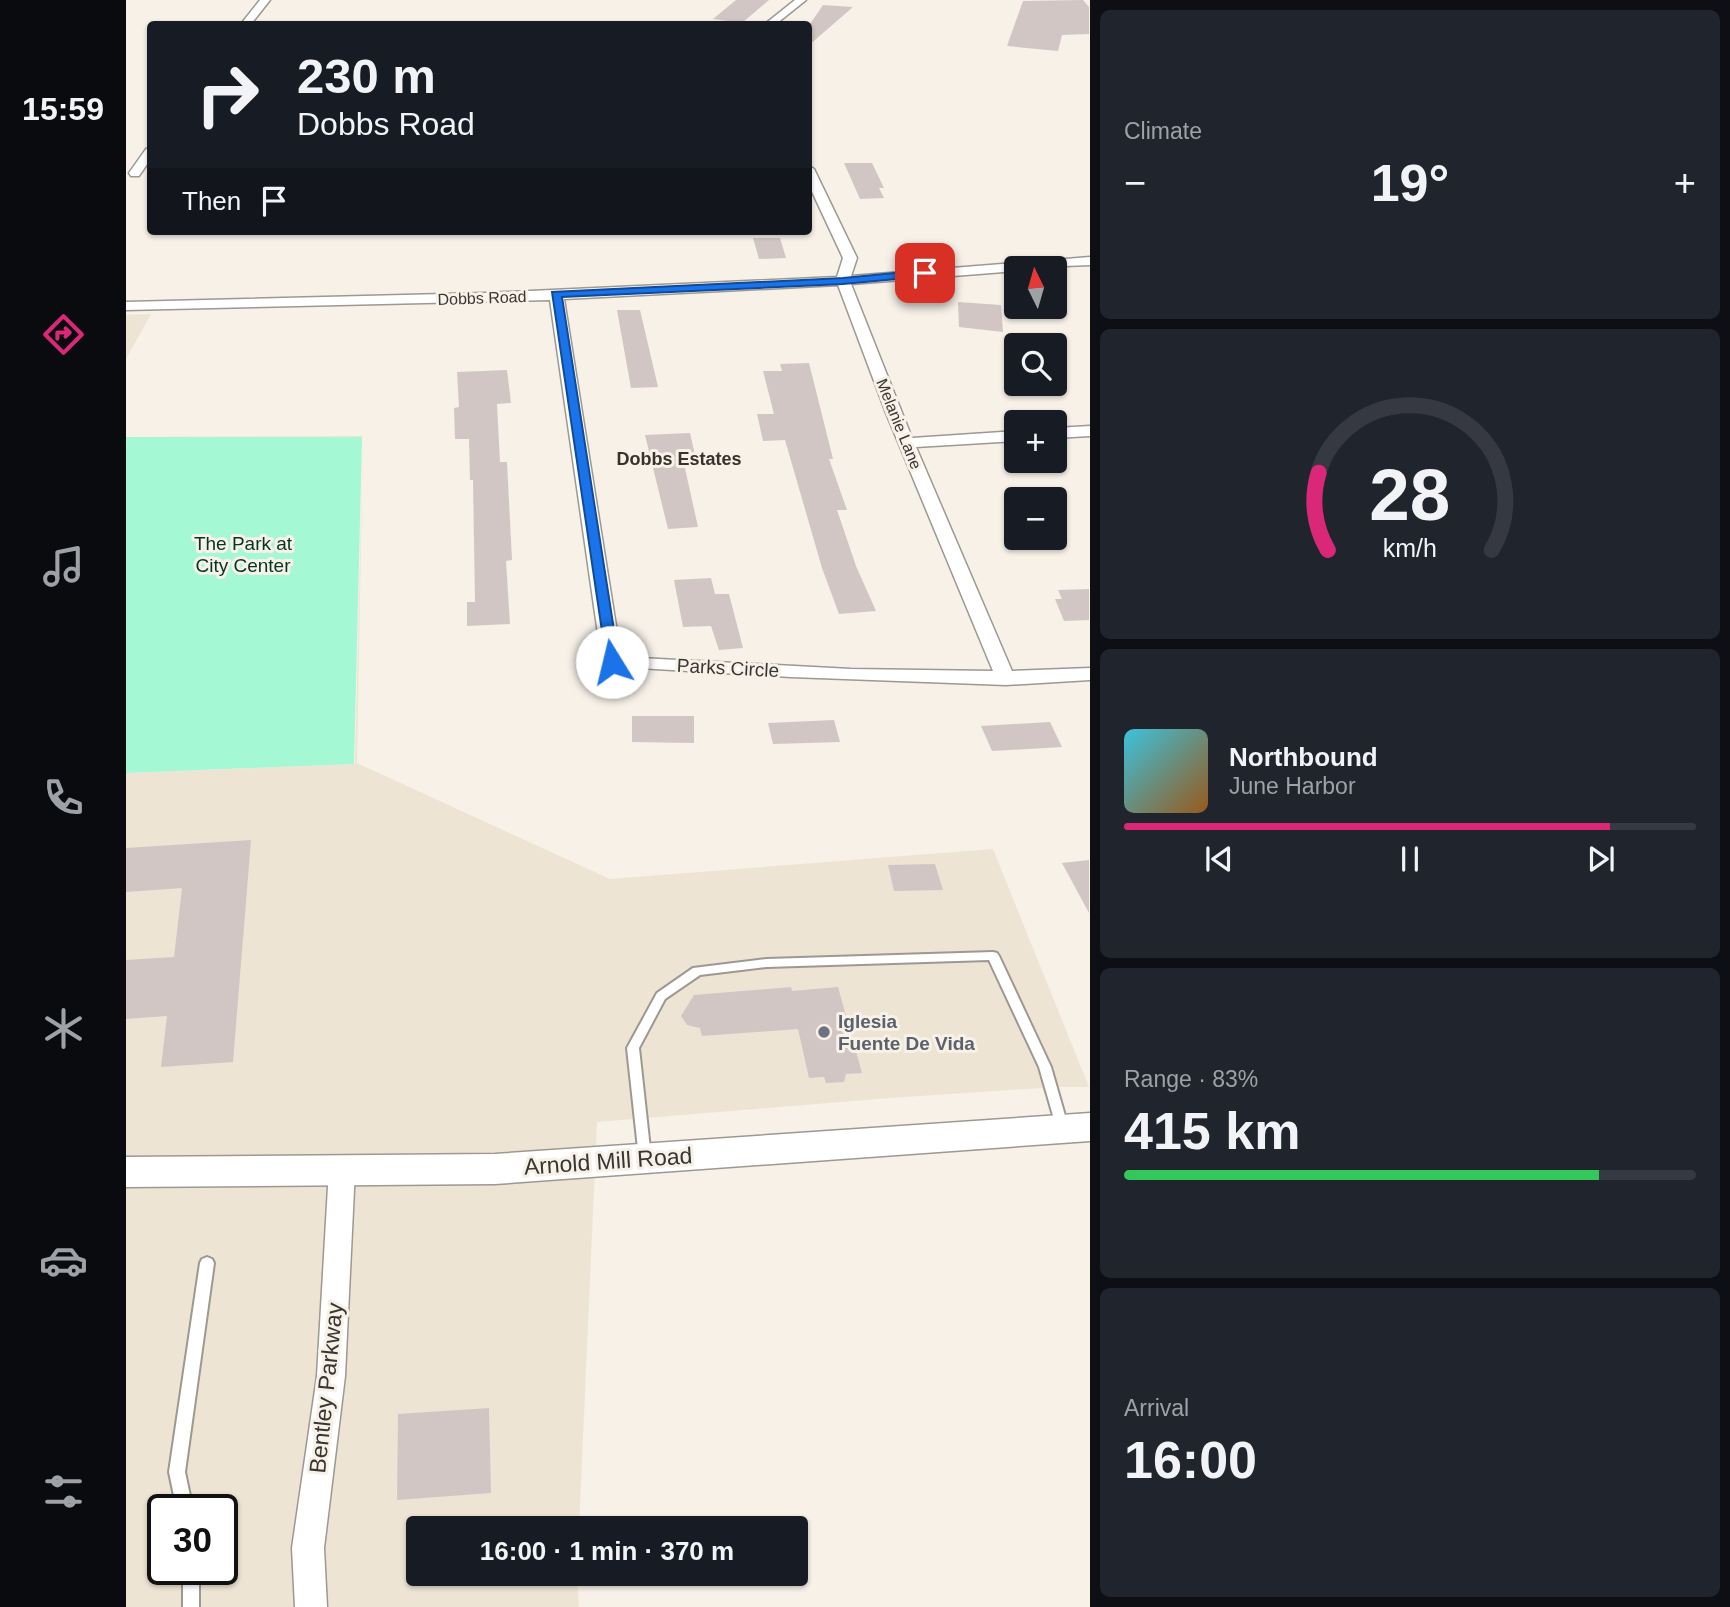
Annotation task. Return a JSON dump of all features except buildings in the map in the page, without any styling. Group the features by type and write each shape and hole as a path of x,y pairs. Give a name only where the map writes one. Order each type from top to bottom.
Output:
{"main road":[{"name":"Arnold Mill Road","path":"126,1172 495,1169 1076,1128"}],"street":[{"path":"248,21 265,0"},
{"path":"774,21 801,0"},
{"path":"131,173 147,155"},
{"name":"Melanie Lane","path":"812,177 850,258 843,281 906,443 1006,678"},
{"name":"Dobbs Road","path":"126,306 556,295 843,281 1090,261"},
{"name":"Parks Circle","path":"556,295 612,662 902,678 1006,678 1090,674"},
{"path":"1067,432 1090,430"},
{"path":"906,443 1004,437"},
{"name":"Bentley Parkway","path":"311,1607 308,1548 331,1376 342,1169"}],"lane":[{"path":"645,1158 633,1048 661,996 697,971 767,963 993,956 1076,1128"},
{"path":"181,1494 177,1472 207,1263"},
{"path":"191,1585 191,1607"}],"shaded area":[{"path":"151,314 126,359 126,315"},
{"path":"363,436 363,437 126,437"},
{"path":"363,440 357,763 610,879 993,849 1089,1087 889,1098 597,1122 580,1516 406,1516 406,1586 578,1586 579,1607 126,1607 126,773 355,764"}],"green space":[{"name":"The Park at City Center","path":"126,437 362,437 354,764 126,773"}],"place":[{"name":"Iglesia Fuente De Vida","path":"824,1032"}],"district":[{"name":"Dobbs Estates","path":"679,459"}],"route":[{"path":"612,662 556,295 843,281 925,273"}]}
